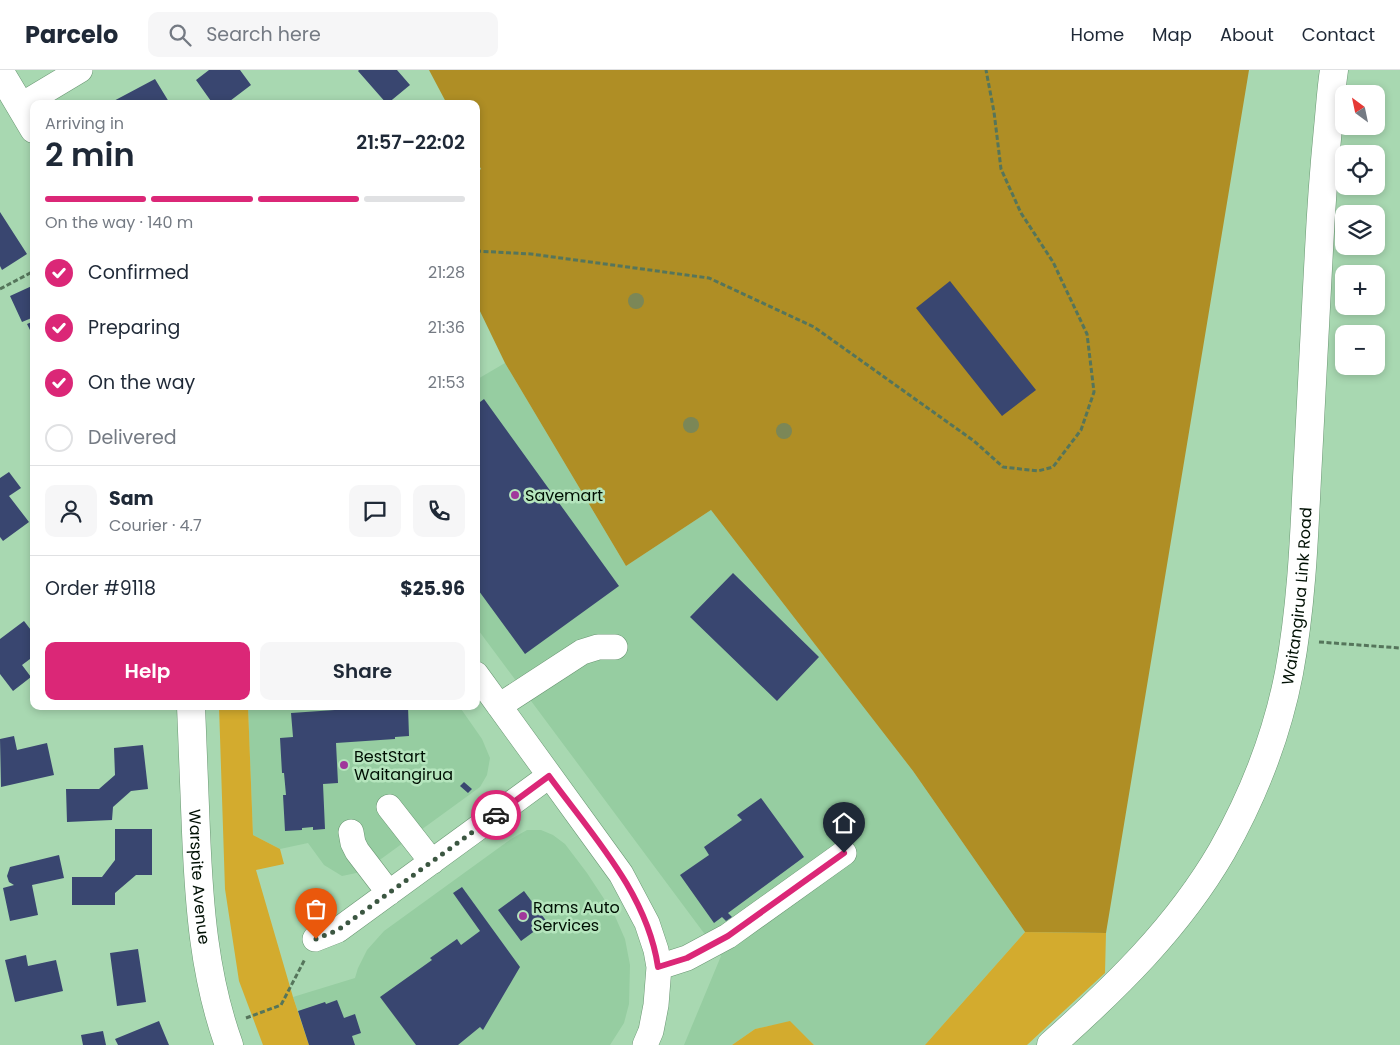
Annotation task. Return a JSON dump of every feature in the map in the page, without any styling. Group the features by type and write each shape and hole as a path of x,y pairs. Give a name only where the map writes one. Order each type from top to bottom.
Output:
{"main road":[{"name":"Waitangirua Link Road","path":"1051,1045 1093,1008 1148,953 1186,906 1221,852 1246,806 1266,757 1280,714 1289,672 1299,598 1322,187 1334,70"},
{"path":"0,72 30,122"},
{"name":"Warspite Avenue","path":"191,710 198,883 202,926 208,966 226,1036"}],"street":[{"path":"20,106 80,70"},
{"path":"499,706 582,652 598,647 615,647"},
{"path":"480,680 625,881 647,923 656,950 658,967 656,1005 651,1030 644,1045"},
{"path":"316,939 338,930 549,776"},
{"path":"389,807 432,862"},
{"path":"351,832 357,851 389,893"},
{"path":"658,967 687,958 728,936 844,853"}],"path":[{"path":"480,251 531,254 709,278 814,327 974,441 1003,467 1038,471 1053,466 1081,430 1094,392 1086,334 1053,262 1021,213 1001,169 994,112 986,70"},
{"path":"0,289 30,273"},
{"path":"1294,640 1400,648"},
{"path":"226,1036 281,1005 316,939"}],"shaded area":[{"path":"429,70 1249,70 1106,933 1025,932 913,771 711,510 626,566 505,363 480,311 480,100 445,100"},
{"path":"505,363 626,566 711,510 913,771 1025,932 925,1045 814,1045 790,1022 755,1029 732,1045 684,1045 721,956 480,632 480,378"},
{"path":"219,710 248,710 253,835 280,849 284,864 256,870 309,1045 263,1045 239,981 225,889"},
{"name":"BestStart Waitangirua","path":"248,710 462,710 482,739 490,758 487,775 480,787 361,872 342,876 324,865 308,843 280,849 253,835"},
{"path":"527,830 541,830 553,835 565,844 614,914 625,939 630,965 629,1004 624,1023 610,1045 309,1045 293,997 355,978 367,950 384,931 511,839"},
{"path":"1025,932 1106,933 1105,973 1027,1045 925,1045"},
{"path":"790,1021 814,1045 732,1045 755,1029"}],"building":[{"path":"209,70 240,70 251,85 231,100 210,100 196,80"},
{"path":"397,70 410,85 392,100 383,100 358,71"},
{"path":"155,79 168,100 116,100"},
{"path":"0,212 27,254 2,270 0,266"},
{"path":"950,281 1036,390 1002,416 916,308"},
{"path":"30,287 30,319 22,322 10,296"},
{"name":"Savemart","path":"484,399 619,586 525,654 480,592 480,402"},
{"path":"9,472 21,488 9,496 29,522 3,541 0,537 0,478"},
{"path":"733,573 819,657 777,701 690,617"},
{"path":"24,621 30,629 30,659 22,665 30,678 13,691 0,674 0,639"},
{"path":"335,710 408,710 409,736 395,737 395,739 336,743 338,783 323,784 325,829 313,830 313,827 285,831 283,795 286,795 284,773 282,773 280,738 293,737 291,713"},
{"path":"14,736 17,750 47,743 54,775 1,787 0,739"},
{"path":"143,745 148,789 131,791 113,807 112,820 67,822 66,789 99,789 115,775 114,748"},
{"path":"464,782 472,789 468,793 460,786"},
{"path":"761,798 804,857 728,913 732,917 726,921 722,917 714,923 680,875 709,855 704,847 742,820 737,815"},
{"path":"115,829 152,829 152,875 136,875 115,893 115,905 72,905 72,877 102,877 115,860"},
{"path":"59,855 64,878 32,885 38,915 10,921 3,888 14,885 9,882 7,876 10,867"},
{"path":"462,887 520,967 483,1030 480,1027 458,1045 416,1045 380,997 432,960 430,958 457,939 461,945 480,931 453,893"},
{"name":"Rams Auto Services","path":"524,891 547,922 521,941 498,910"},
{"path":"138,949 146,1002 117,1006 110,953"},
{"path":"26,955 28,966 56,960 63,991 15,1002 5,960"},
{"path":"337,1000 344,1018 355,1014 361,1033 352,1036 355,1045 309,1045 298,1011"},
{"path":"159,1021 169,1045 118,1045 115,1039"},
{"path":"103,1031 106,1045 83,1045 81,1035"}],"way so far":[{"path":"316,939 338,930 496,815"}],"place":[{"name":"Savemart","path":"515,495"},
{"name":"BestStart Waitangirua","path":"344,765"},
{"name":"Rams Auto Services","path":"523,916"}],"route":[{"path":"496,815 549,776 621,874 637,902 647,923 656,950 658,967 687,958 728,936 844,853"}]}
